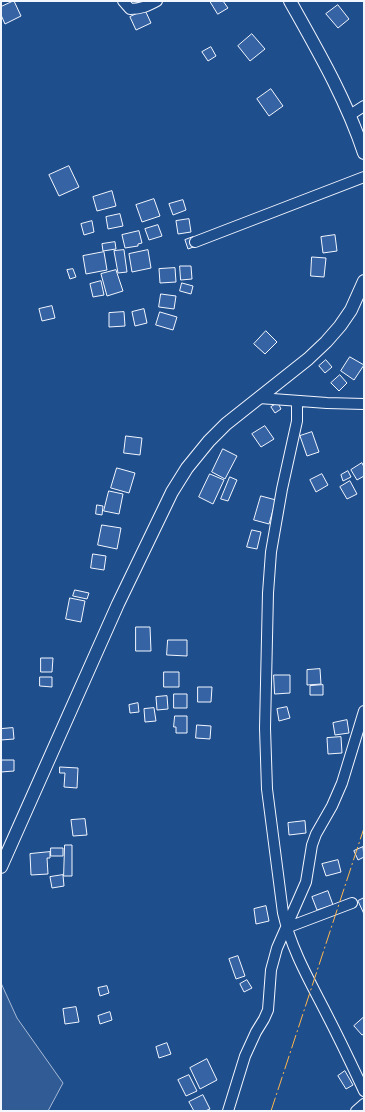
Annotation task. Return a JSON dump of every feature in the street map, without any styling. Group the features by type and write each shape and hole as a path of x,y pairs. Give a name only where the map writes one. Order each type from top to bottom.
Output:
{"main road":[{"path":"290,1 350,114 364,153"},
{"path":"1,867 118,604 172,492 187,468 209,441 226,424 308,359 326,342 351,310 364,281"}],"street":[{"path":"123,1 130,9 138,9 157,1"},
{"path":"350,114 364,106"},
{"path":"195,242 364,177"},
{"path":"259,398 364,404"},
{"path":"297,401 297,421 282,489 271,552 268,593 265,690 267,789 286,928 305,973 364,1091"},
{"path":"228,1111 245,1056 268,1010 271,970 277,948 306,882 312,845 342,783 364,711"},
{"path":"286,928 352,903"},
{"path":"356,1111 364,1104"}],"shaded area":[{"path":"1,983 17,1018 63,1083 48,1111 1,1111"}],"building":[{"path":"14,1 21,16 5,24 1,15 1,7"},
{"path":"210,1 223,1 228,8 218,14"},
{"path":"338,5 349,19 338,28 326,14"},
{"path":"145,10 151,23 136,30 130,17"},
{"path":"252,34 265,49 250,61 238,46"},
{"path":"211,47 216,56 208,61 202,52"},
{"path":"271,89 283,106 269,116 257,99"},
{"path":"69,166 79,187 59,196 49,175"},
{"path":"112,191 116,206 97,211 93,197"},
{"path":"154,199 160,216 142,222 136,205"},
{"path":"183,200 186,210 173,215 169,204"},
{"path":"120,214 123,226 108,229 106,217"},
{"path":"189,219 191,232 178,234 176,221"},
{"path":"92,221 94,232 84,235 81,224"},
{"path":"158,225 162,236 149,240 145,229"},
{"path":"139,231 142,243 138,244 138,246 125,248 122,235"},
{"path":"335,235 337,251 323,253 321,237"},
{"path":"193,237 196,246 188,249 185,240"},
{"path":"115,242 116,249 103,251 102,244"},
{"path":"124,250 127,272 118,273 114,251"},
{"path":"148,250 151,268 132,272 129,254"},
{"path":"104,252 107,270 86,274 83,256"},
{"path":"312,257 326,258 324,277 311,276"},
{"path":"180,266 191,266 192,279 181,280"},
{"path":"175,268 176,282 160,283 159,269"},
{"path":"73,269 76,277 70,279 67,270"},
{"path":"116,270 123,291 107,296 101,274"},
{"path":"101,281 104,295 93,297 90,284"},
{"path":"182,283 193,286 191,294 180,291"},
{"path":"161,294 176,296 174,309 159,307"},
{"path":"52,306 55,318 42,321 39,309"},
{"path":"144,309 147,323 135,326 132,312"},
{"path":"124,312 125,326 109,327 109,313"},
{"path":"160,312 177,317 173,330 156,325"},
{"path":"266,331 277,342 265,354 254,344"},
{"path":"350,357 364,365 354,380 341,371"},
{"path":"326,360 332,367 325,373 319,366"},
{"path":"340,375 347,383 339,391 331,383"},
{"path":"278,403 281,409 275,413 271,407"},
{"path":"265,426 274,439 261,447 252,434"},
{"path":"312,432 319,452 307,456 300,436"},
{"path":"126,436 142,438 140,455 124,453"},
{"path":"223,449 237,456 225,479 212,472"},
{"path":"362,463 364,467 364,476 357,480 351,470"},
{"path":"117,468 135,473 129,493 111,488"},
{"path":"348,471 351,477 343,481 341,475"},
{"path":"210,474 224,480 213,504 199,497"},
{"path":"322,474 328,485 316,492 310,480"},
{"path":"230,477 237,480 228,501 221,499"},
{"path":"350,481 357,494 347,499 340,487"},
{"path":"109,491 123,494 119,514 104,511"},
{"path":"261,496 276,500 269,524 254,520"},
{"path":"97,505 103,506 102,515 96,514"},
{"path":"102,525 121,528 117,549 98,545"},
{"path":"252,530 261,532 257,549 247,547"},
{"path":"93,554 106,556 104,570 91,568"},
{"path":"75,590 89,593 87,599 73,596"},
{"path":"70,598 85,601 81,622 66,619"},
{"path":"136,627 150,627 151,651 136,651"},
{"path":"168,640 187,640 187,656 167,655"},
{"path":"41,658 53,658 52,672 41,672"},
{"path":"320,669 321,684 307,685 307,670"},
{"path":"164,672 179,672 179,687 164,687"},
{"path":"274,675 290,675 290,693 275,694"},
{"path":"40,677 52,677 52,687 40,686"},
{"path":"323,685 323,695 310,695 310,686"},
{"path":"198,687 212,687 211,702 198,702"},
{"path":"174,694 187,694 187,708 174,708"},
{"path":"167,696 168,709 157,710 156,697"},
{"path":"138,703 139,712 130,713 129,705"},
{"path":"287,707 290,718 279,721 277,709"},
{"path":"154,708 156,721 145,722 144,709"},
{"path":"175,716 187,716 187,733 176,733 176,727 174,727"},
{"path":"347,720 349,733 335,735 333,723"},
{"path":"197,725 211,726 210,739 196,738"},
{"path":"13,728 14,739 1,740 1,729"},
{"path":"341,737 342,753 328,754 327,738"},
{"path":"1,760 14,760 14,771 1,772"},
{"path":"60,767 78,768 77,788 64,787 65,773 60,773"},
{"path":"85,819 87,835 73,836 71,820"},
{"path":"305,821 306,833 289,835 288,823"},
{"path":"65,845 72,845 72,876 64,876"},
{"path":"363,847 364,857 358,860 354,851"},
{"path":"51,848 63,848 63,856 51,856"},
{"path":"50,852 50,858 47,858 48,874 31,875 30,854"},
{"path":"338,860 341,872 326,876 322,864"},
{"path":"63,875 64,886 52,888 50,877"},
{"path":"328,891 333,905 317,910 312,897"},
{"path":"364,898 364,914 358,901"},
{"path":"266,906 269,921 256,924 254,909"},
{"path":"238,956 245,976 236,979 229,959"},
{"path":"247,980 252,988 244,992 240,984"},
{"path":"107,986 109,993 100,996 98,988"},
{"path":"76,1007 79,1022 65,1024 63,1009"},
{"path":"110,1012 112,1020 100,1024 98,1016"},
{"path":"364,1017 364,1034 362,1035 354,1026"},
{"path":"167,1043 171,1054 159,1058 156,1047"},
{"path":"207,1059 217,1080 200,1089 190,1068"},
{"path":"345,1071 353,1085 346,1089 338,1076"},
{"path":"189,1075 197,1091 186,1096 178,1080"},
{"path":"203,1095 210,1109 205,1111 194,1111 189,1102"}],"power":[{"path":"271,1111 364,828"}]}
